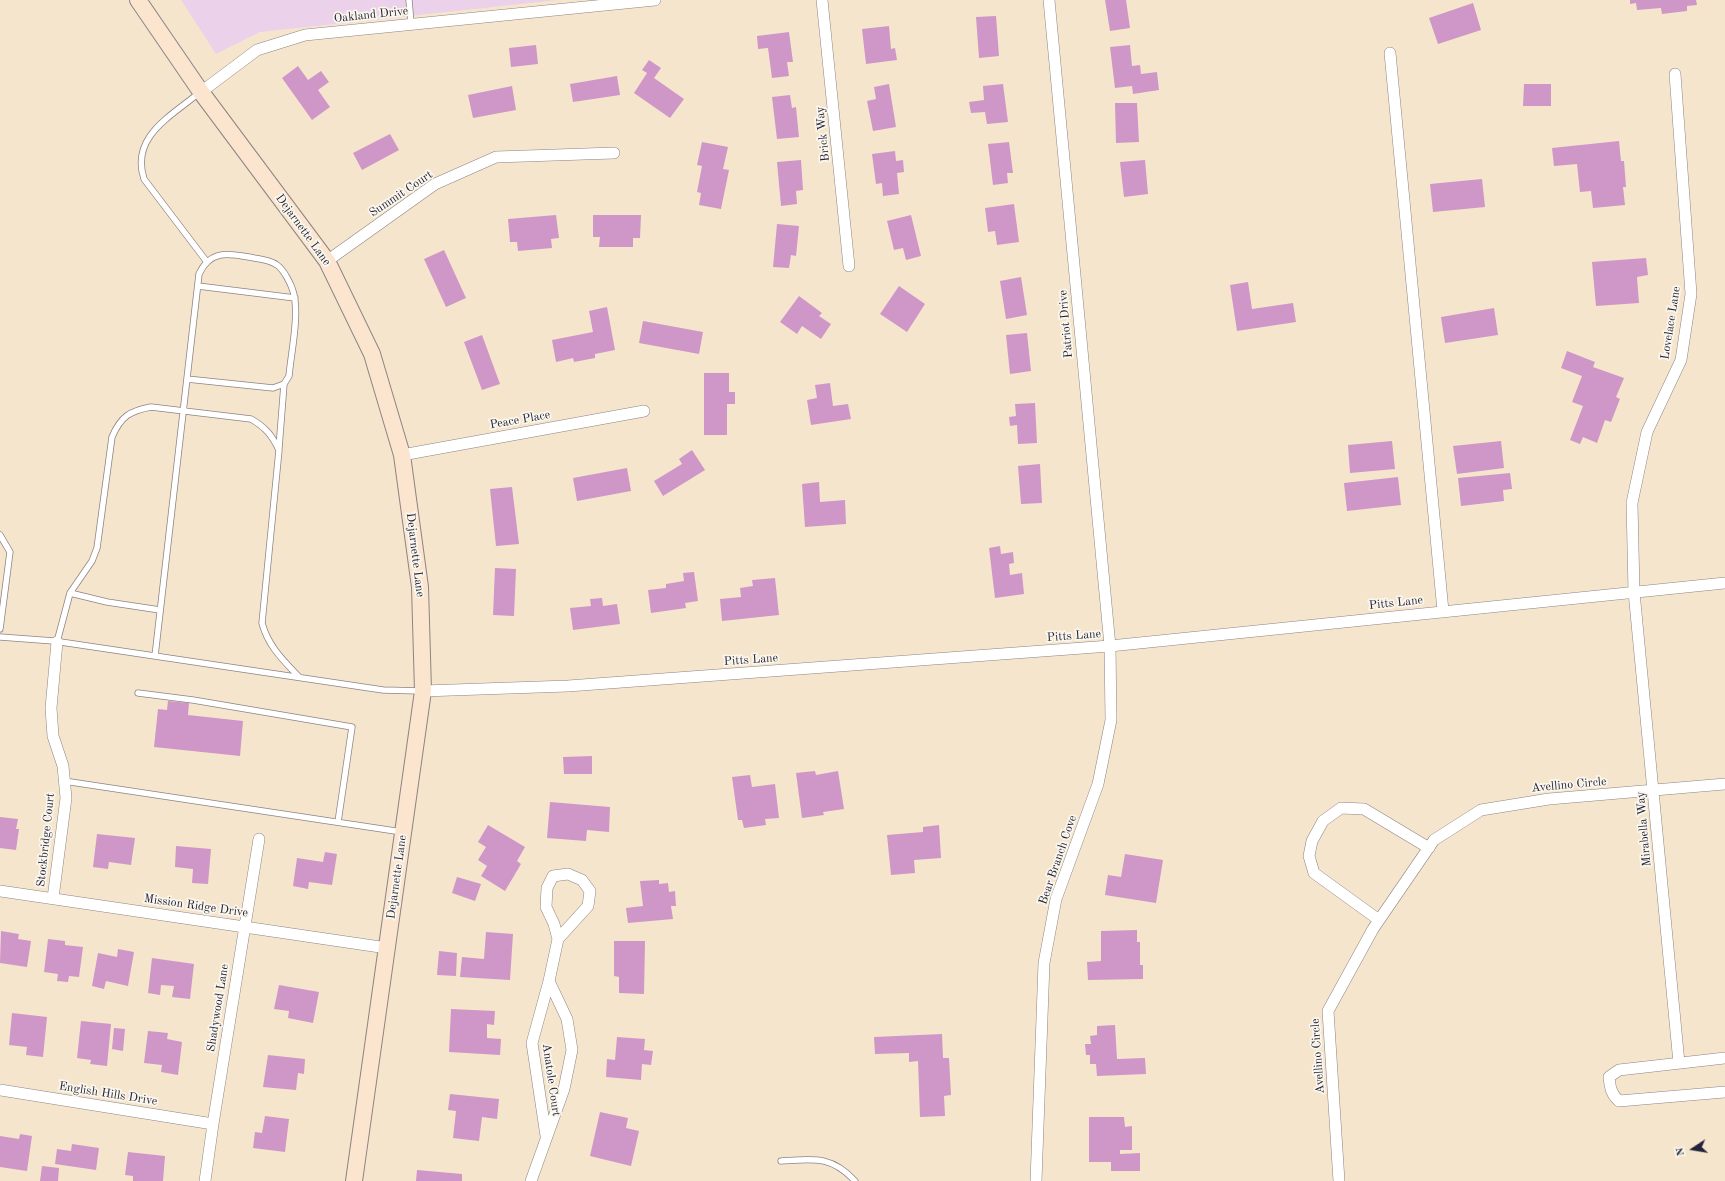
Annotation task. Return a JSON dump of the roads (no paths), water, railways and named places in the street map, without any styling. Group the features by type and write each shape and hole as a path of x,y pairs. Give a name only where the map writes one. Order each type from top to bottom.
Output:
{"main road":[{"name":"Dejarnette Lane","path":"138,0 201,92 327,261 372,354 402,454 420,587 424,691 354,1181"}],"street":[{"name":"Oakland Drive","path":"201,92 257,50 305,35 655,0"},
{"name":"Brick Way","path":"822,0 849,266"},
{"name":"Patriot Drive","path":"1049,0 1110,646"},
{"path":"1390,53 1443,611"},
{"name":"Lovelace Lane","path":"1634,592 1632,503 1647,432 1681,360 1691,294 1675,74"},
{"name":"Summit Court","path":"327,261 435,184 496,157 614,153"},
{"name":"Peace Place","path":"402,454 644,410"},
{"name":"Pitts Lane","path":"424,691 576,686 1110,646 1725,583"},
{"name":"Mirabella Way","path":"1634,592 1679,1063"},
{"name":"Stockbridge Court","path":"53,898 66,798 63,766 53,736 51,708 57,642"},
{"name":"Bear Branch Cove","path":"1036,1181 1044,963 1056,899 1098,784 1112,720 1110,646"},
{"name":"Avellino Circle","path":"1339,1181 1328,1011 1379,920 1434,840 1481,810 1548,798 1653,791 1725,784"},
{"path":"1379,920 1314,873 1309,856 1312,841 1323,821 1341,808 1364,809 1429,848"},
{"name":"Shadywood Lane","path":"205,1181 259,839"},
{"name":"Anatole Court","path":"546,1136 532,1043 549,981 558,939 554,924 546,907 547,888 554,876 568,874 582,880 590,891 588,906 558,939"},
{"name":"Mission Ridge Drive","path":"0,891 387,948"},
{"name":"Anatole Court","path":"532,1181 546,1136 564,1089 572,1050 567,1019 549,981"},
{"path":"1725,1058 1619,1070 1609,1077 1610,1087 1614,1096 1619,1101 1725,1092"},
{"name":"English Hills Drive","path":"0,1090 213,1124"}],"lane":[{"path":"409,0 411,24"},
{"path":"201,92 152,132 144,143 140,155 140,168 144,179 207,262"},
{"path":"155,656 199,274 207,262 219,255 232,254 263,260 277,265 287,279 295,298 296,305 289,376 284,384 262,623 265,636 274,650 299,677"},
{"path":"198,286 295,298"},
{"path":"188,379 273,388 284,384"},
{"path":"57,642 70,593 92,561 97,548 112,437 118,425 125,416 136,410 152,407 250,419 263,426 274,438 279,450"},
{"path":"0,535 10,552 0,629"},
{"path":"70,593 108,602 160,610"},
{"path":"0,637 57,642 383,690 424,691"},
{"path":"138,693 193,700 352,727 338,822"},
{"path":"64,781 404,832"},
{"path":"781,1160 826,1160 846,1170 855,1181"}]}
